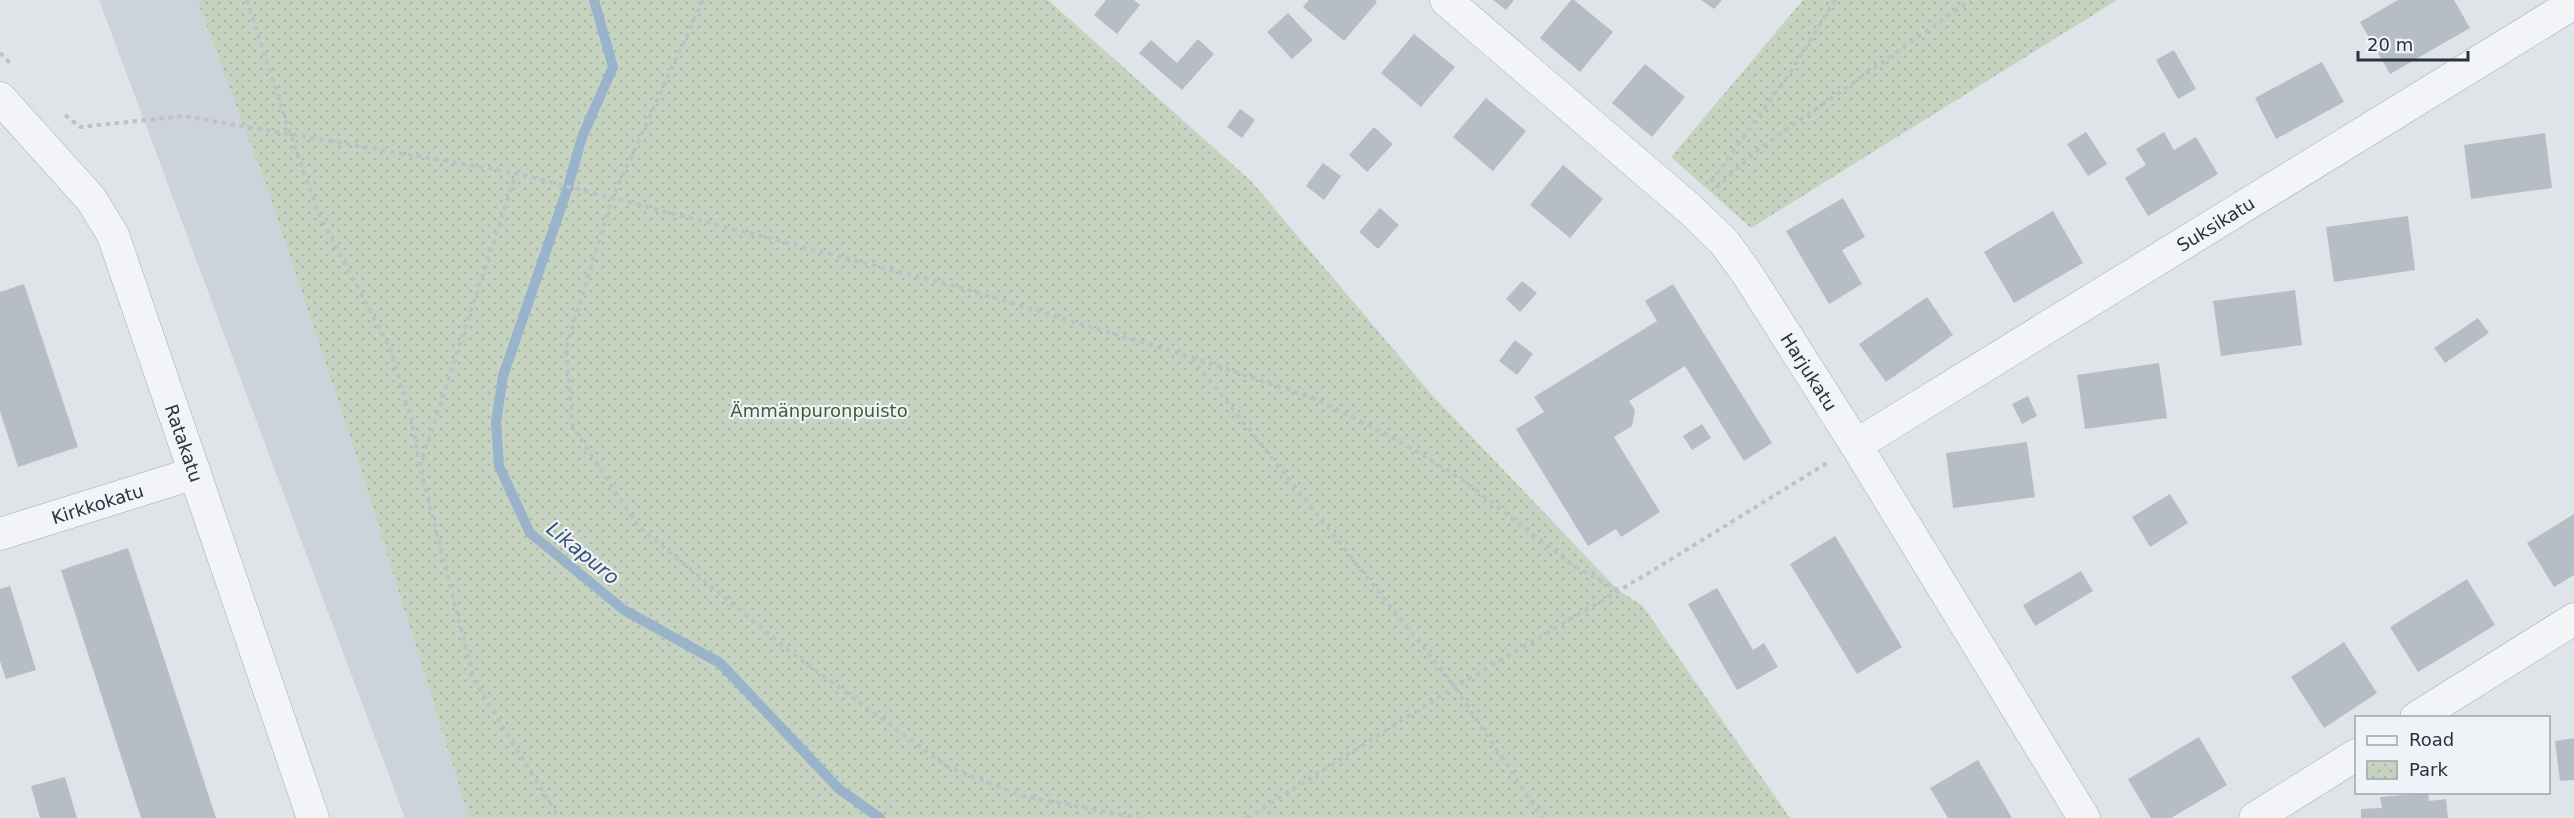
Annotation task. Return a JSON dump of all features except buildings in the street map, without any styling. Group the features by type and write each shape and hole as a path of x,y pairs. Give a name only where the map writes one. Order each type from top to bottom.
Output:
{"street":[{"name":"Harjukatu","path":"1446,0 1691,210 1724,242 1746,272 1856,445 2084,818"},
{"name":"Suksikatu","path":"1856,445 2574,3"},
{"name":"Ratakatu","path":"0,98 91,200 113,235 313,818"},
{"name":"Kirkkokatu","path":"0,534 195,473"},
{"path":"2418,716 2574,620"},
{"path":"2255,818 2355,756"}],"path":[{"path":"247,0 290,133 320,216 390,348 411,419 420,467 474,680 559,818"},
{"path":"703,0 612,199 566,348 573,427 638,526 793,654 948,766 1023,796 1138,818"},
{"path":"1691,210 1790,73 1835,0"},
{"path":"1691,210 1759,149 1971,0"},
{"path":"0,53 16,70"},
{"path":"56,108 80,127 184,116 516,173 958,287 1191,357 1316,399 1395,439 1464,481 1574,566 1618,590"},
{"path":"420,467 516,173"},
{"path":"1191,357 1455,687 1542,818"},
{"path":"1247,818 1455,687 1652,571 1856,445"}],"shaded area":[{"path":"99,0 197,0 271,200 357,458 469,818 405,818"}],"green space":[{"name":"Ämmänpuronpuisto","path":"197,0 1048,0 1251,181 1433,396 1618,590 1642,605 1790,818 469,818 357,458 271,200"},
{"path":"1803,0 2117,0 1751,228 1671,157"}],"waterway":[{"name":"Likapuro","path":"594,0 613,67 582,137 568,187 503,376 496,422 499,466 530,533 624,610 720,663 839,789 880,818"}]}
